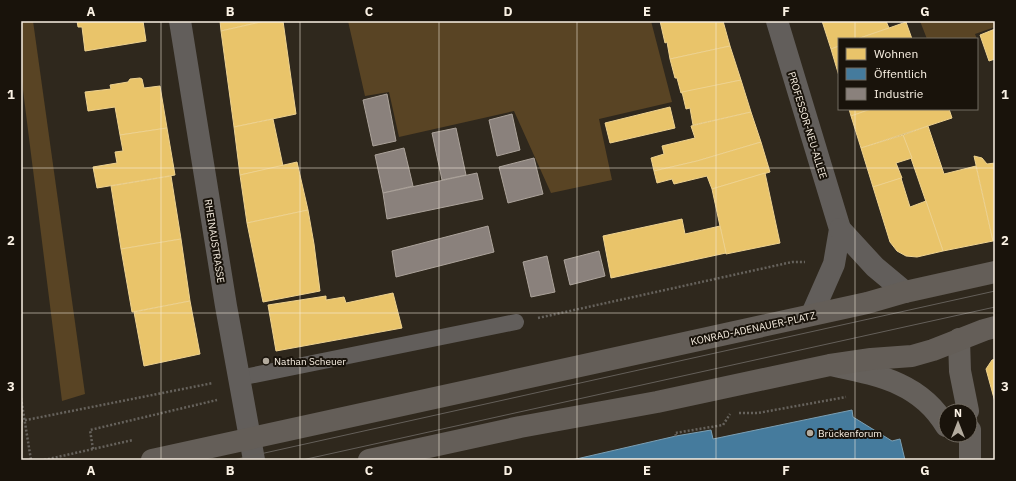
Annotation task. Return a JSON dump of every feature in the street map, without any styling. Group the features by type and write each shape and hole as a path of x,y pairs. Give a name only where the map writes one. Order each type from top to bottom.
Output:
{"main road":[{"name":"KONRAD-ADENAUER-PLATZ","path":"152,460 866,303 905,292 995,272"},
{"path":"369,460 520,427 657,402 830,364 912,356 933,350 959,339 995,327"}],"street":[{"name":"RHEINAUSTRASSE","path":"180,21 224,299 254,460"},
{"name":"PROFESSOR-NEU-ALLEE","path":"777,21 840,229 875,267 905,292"},
{"name":"PROFESSOR-NEU-ALLEE","path":"812,314 834,264 840,229"},
{"path":"959,339 960,371 966,403"},
{"path":"830,364 876,375 906,387 933,407 938,414"},
{"path":"956,443 966,460"},
{"path":"970,443 970,460"}],"lane":[{"path":"238,378 516,322"}],"path":[{"path":"516,322 792,262 811,262"},
{"path":"22,420 238,378"},
{"path":"738,414 758,413 848,397"},
{"path":"21,398 22,420 31,460"},
{"path":"93,449 90,430 200,404"},
{"path":"676,436 675,433 723,425 731,414 723,415"}],"shaded area":[{"path":"21,21 33,21 85,394 62,401 21,74"},
{"path":"348,21 651,21 672,102 599,119 612,180 551,193 514,111 399,137 389,92 365,96"},
{"path":"920,21 995,21 995,27 975,34 977,38 927,38"}],"building: Wohnen":[{"path":"77,21 143,21 146,41 85,51 82,27 78,27"},
{"path":"220,21 265,21 221,31"},
{"path":"265,21 283,21 296,114 234,127 221,31"},
{"path":"660,21 723,21 730,46 670,59 667,42 665,43"},
{"path":"822,21 886,21 889,28 860,38 838,38 838,46 831,49"},
{"path":"906,22 912,38 860,38"},
{"path":"995,29 995,59 989,61 980,35"},
{"path":"730,46 741,80 681,93 670,59"},
{"path":"838,46 838,73 831,49"},
{"path":"130,79 142,79 144,88 160,86 167,128 120,135 115,107 88,111 85,92 111,89 110,85 128,82"},
{"path":"741,80 751,112 693,125 690,108 686,109 682,92"},
{"path":"670,107 675,128 610,143 605,123"},
{"path":"849,110 868,110 851,116"},
{"path":"868,110 949,110 952,118 861,148 851,116"},
{"path":"751,112 761,142 697,161 654,171 651,158 664,154 662,146 695,138 691,126"},
{"path":"273,119 283,166 240,175 234,127"},
{"path":"928,126 944,174 976,166 993,241 943,251 903,135"},
{"path":"167,128 175,175 97,188 93,167 117,163 115,152 123,151 120,135"},
{"path":"903,135 912,158 896,163 902,178 873,187 861,148"},
{"path":"761,142 770,172 712,189 707,176 674,184 672,179 657,183 654,171 697,161"},
{"path":"974,156 982,158 987,164 995,163 995,240 993,241"},
{"path":"297,162 308,210 247,223 240,175"},
{"path":"765,173 780,243 726,254 712,189"},
{"path":"171,176 181,239 121,249 111,186"},
{"path":"901,178 910,207 926,201 943,251 917,257 906,256 897,251 890,242 873,187"},
{"path":"308,210 320,291 263,302 247,223"},
{"path":"682,219 685,234 720,226 726,253 611,278 603,236"},
{"path":"181,239 190,301 132,312 121,249"},
{"path":"393,293 402,328 276,351 268,305 326,296 326,300 344,297 346,303"},
{"path":"190,301 200,354 144,366 134,312"},
{"path":"995,359 995,402 986,369 992,360"}],"building: Öffentlich":[{"name":"Brückenforum","path":"852,410 853,417 892,441 900,439 905,460 572,460 676,436 711,430 713,439"}],"building: Industrie":[{"path":"387,94 396,141 373,146 363,100"},
{"path":"512,114 520,150 497,156 489,120"},
{"path":"456,128 466,175 442,180 432,133"},
{"path":"404,148 413,186 383,193 375,155"},
{"path":"534,158 543,194 508,203 499,167"},
{"path":"477,173 483,199 387,219 383,193"},
{"path":"488,226 494,252 396,277 392,251"},
{"path":"599,251 605,276 570,285 564,260"},
{"path":"547,256 555,292 531,297 523,262"}],"tram line":[{"path":"233,460 995,291"},
{"path":"302,460 995,307"}],"place":[{"name":"Nathan Scheuer","path":"266,361"},
{"name":"Brückenforum","path":"810,433"}]}
